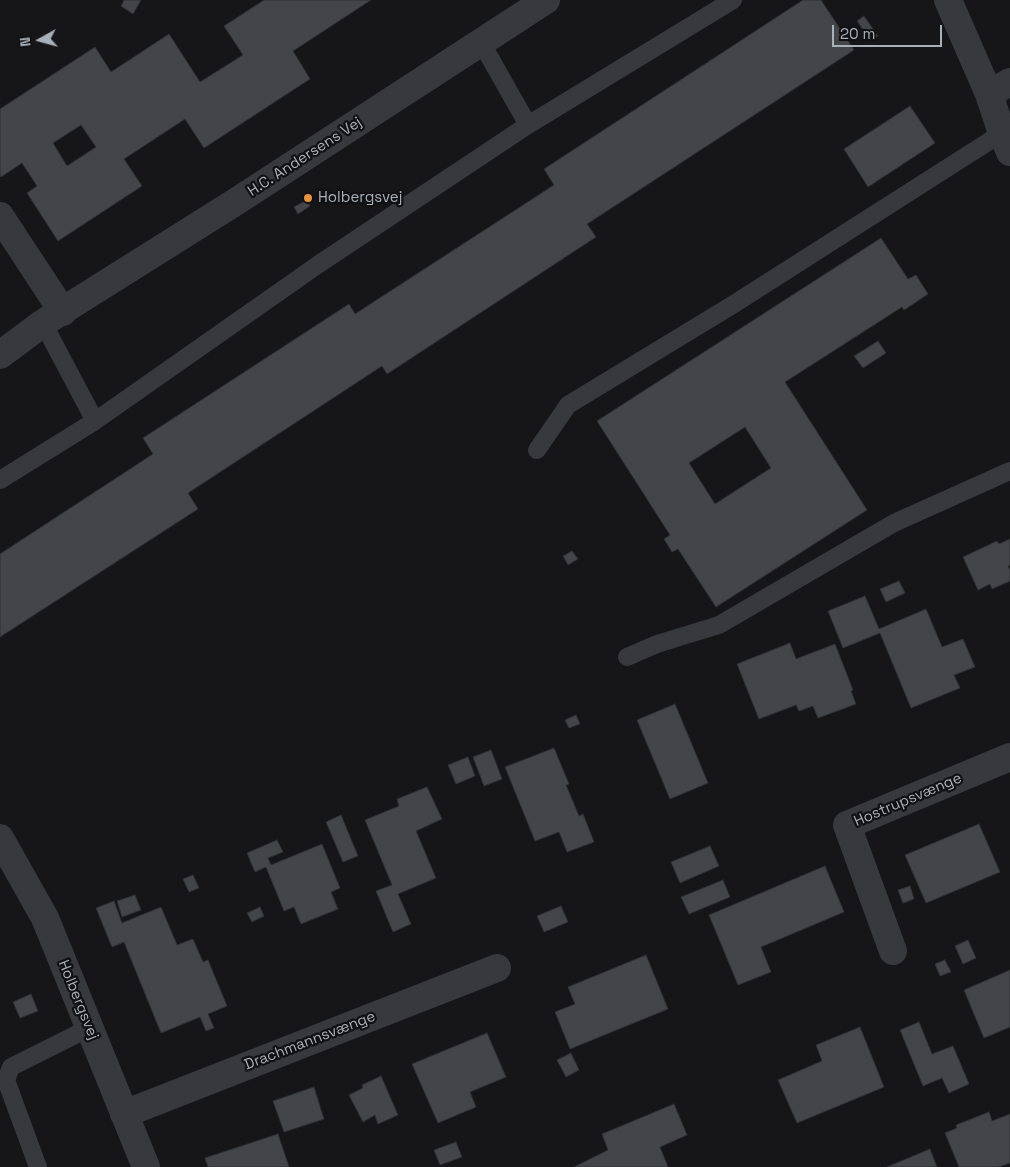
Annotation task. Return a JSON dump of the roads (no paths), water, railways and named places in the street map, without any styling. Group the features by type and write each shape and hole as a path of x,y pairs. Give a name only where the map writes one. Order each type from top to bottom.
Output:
{"street":[{"name":"H.C. Andersens Vej","path":"0,355 53,318 546,0"},
{"path":"948,0 999,88 1006,142"},
{"path":"0,216 53,318"},
{"name":"Hostrupsvænge","path":"893,951 847,825 1010,758"},
{"name":"Holbergsvej","path":"0,838 44,918 146,1167"},
{"name":"Drachmannsvænge","path":"124,1114 497,968"}],"lane":[{"path":"0,480 95,421 319,264 528,125 733,0"},
{"path":"481,42 528,125"},
{"path":"537,450 568,405 1006,142"},
{"path":"53,318 95,421"},
{"path":"627,657 657,644 719,625 894,523 1010,471"},
{"path":"38,1167 6,1080 11,1067 89,1028"}],"place":[{"name":"Holbergsvej","path":"308,198"}]}
